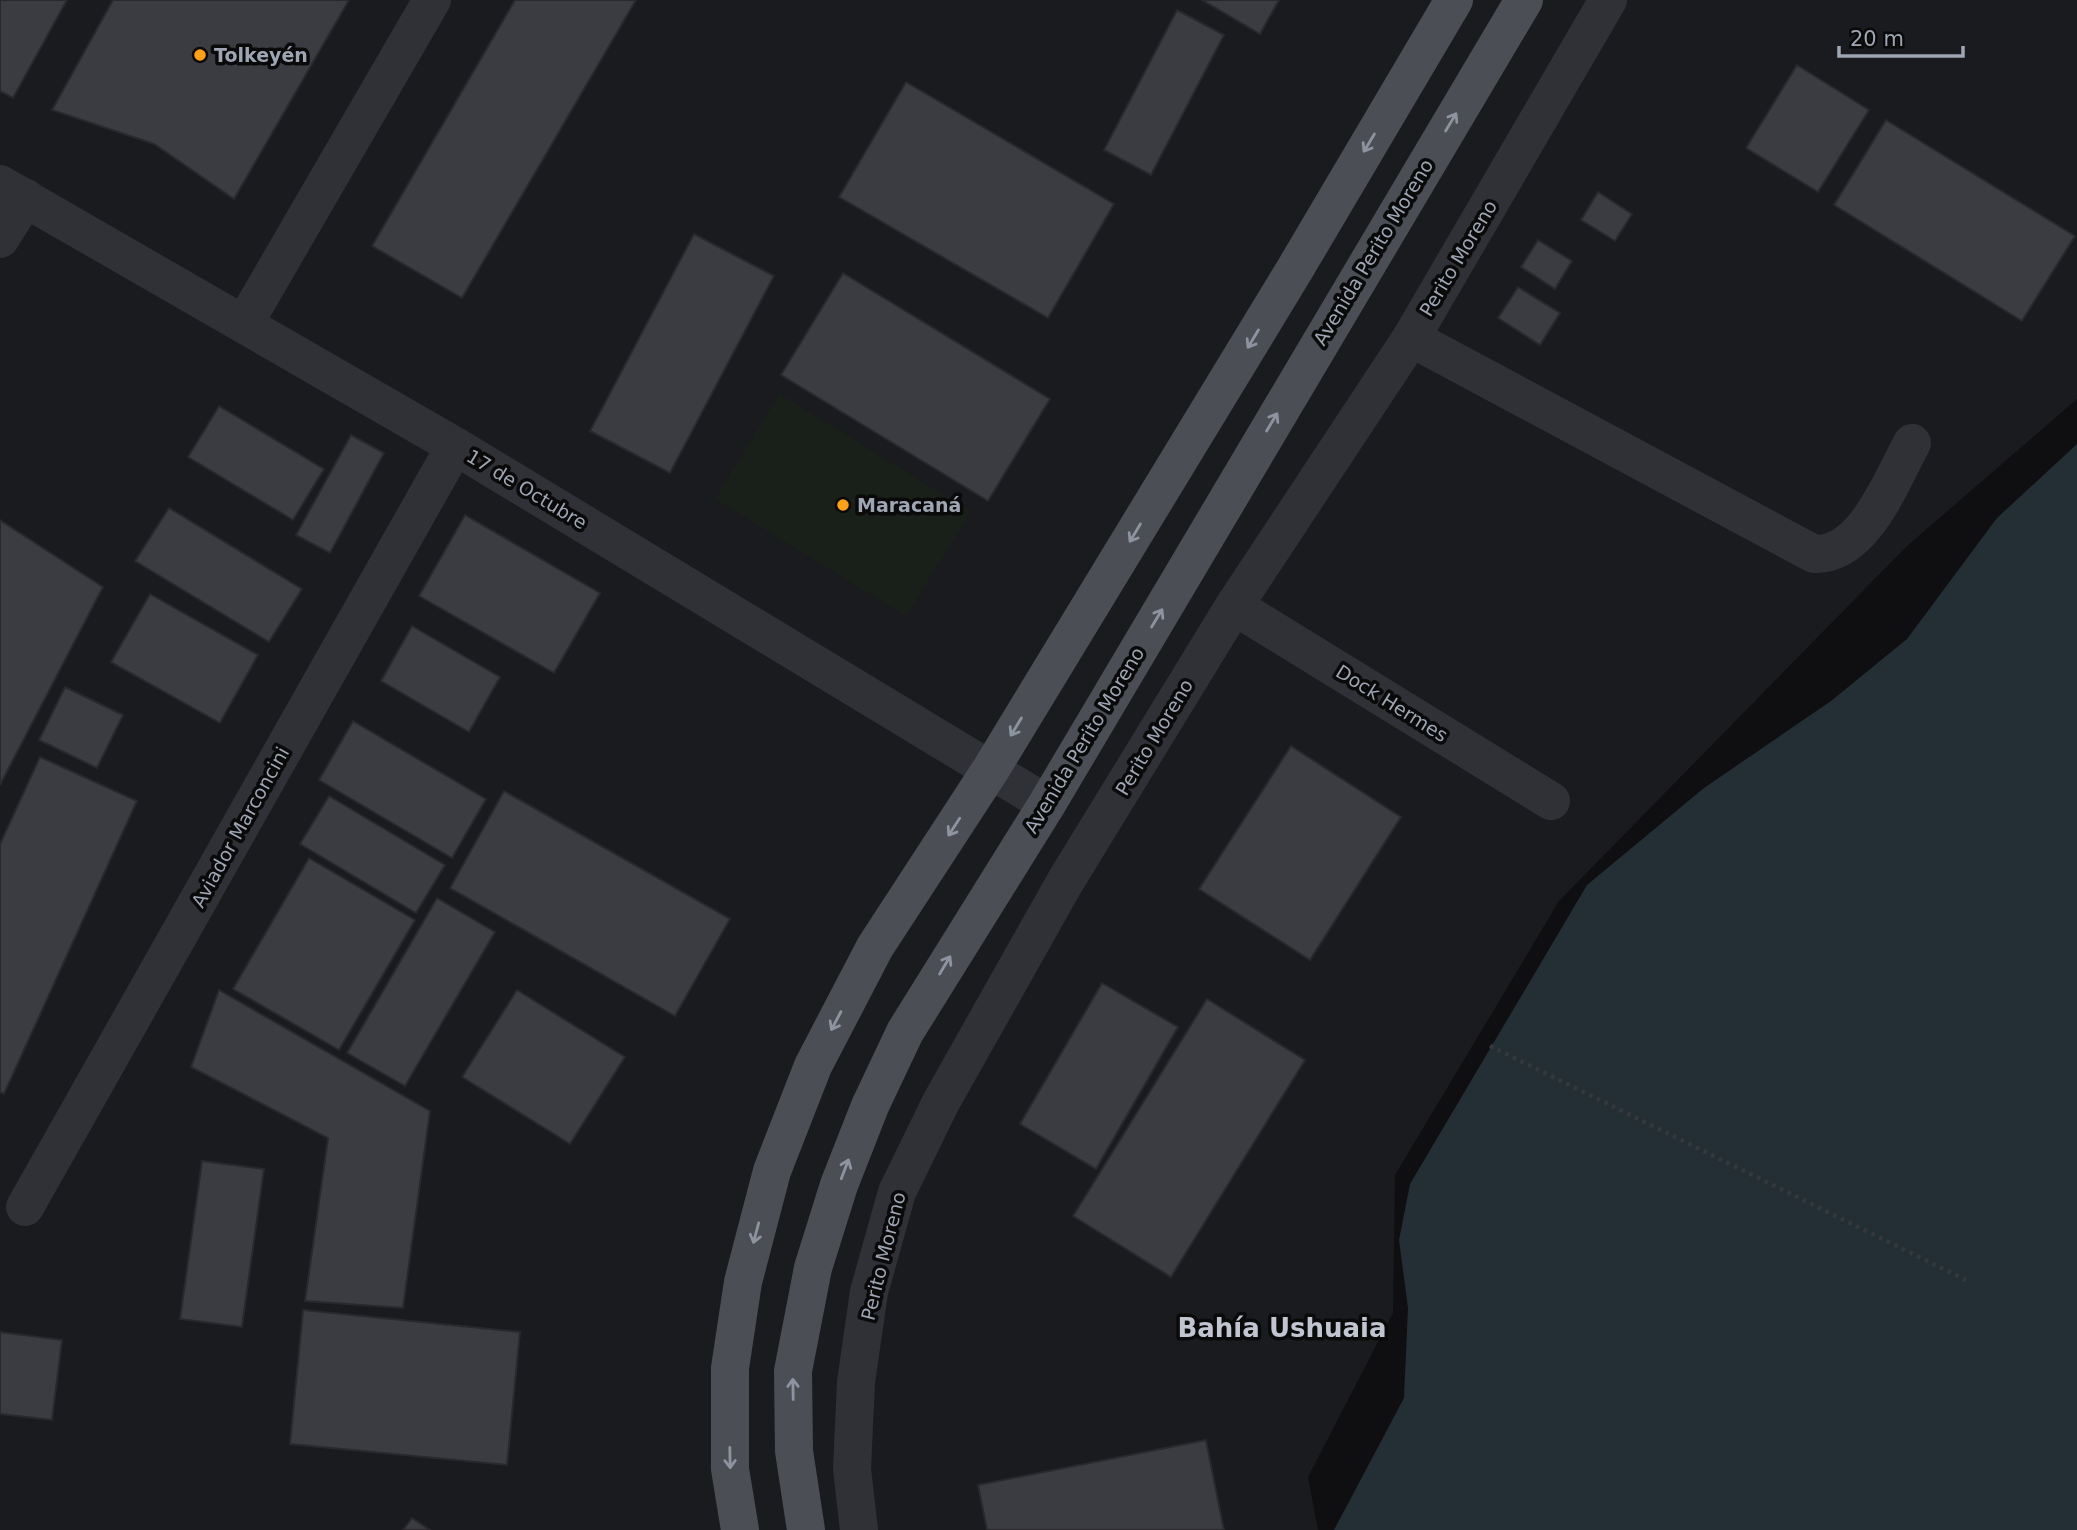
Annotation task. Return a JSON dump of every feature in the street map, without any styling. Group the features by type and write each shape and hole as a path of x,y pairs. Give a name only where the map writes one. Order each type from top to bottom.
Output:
{"main road":[{"path":"740,1530 730,1469 730,1368 743,1282 772,1171 813,1066 875,947 991,769 1295,269 1454,0"},
{"name":"Avenida Perito Moreno","path":"806,1530 793,1451 793,1371 813,1268 839,1185 870,1106 905,1032 1048,804 1524,0"}],"street":[{"path":"244,324 432,0"},
{"name":"Perito Moreno","path":"859,1530 852,1469 856,1381 869,1293 897,1192 941,1102 1065,883 1234,606 1411,338 1608,0"},
{"path":"0,239 13,191"},
{"name":"17 de Octubre","path":"13,191 455,446 1048,804"},
{"path":"1411,338 1814,554 1825,554 1851,543 1866,526 1912,443"},
{"name":"Aviador Marconcini","path":"25,1207 455,446"},
{"name":"Dock Hermes","path":"1234,606 1551,801"}],"path":[{"path":"1489,1046 1966,1280"}],"shaded area":[{"path":"0,0 2077,0 2077,399 1907,546 1559,901 1395,1175 1393,1313 1308,1477 1318,1530 0,1530"},
{"name":"Maracaná","path":"780,394 971,512 906,616 715,499"},
{"path":"2077,444 2077,1530 1334,1530 1404,1398 1408,1308 1399,1240 1410,1184 1587,885 1704,788 1831,701 1907,639 1997,518"}],"building":[{"path":"0,0 67,0 13,98 0,91"},
{"name":"Tolkeyén","path":"113,0 349,0 234,199 154,144 52,110"},
{"path":"515,0 636,0 462,298 372,246"},
{"path":"1202,0 1279,0 1260,34"},
{"path":"1177,10 1224,35 1151,175 1104,150"},
{"path":"1797,65 1869,110 1818,192 1746,148"},
{"path":"906,82 1114,204 1048,318 839,197"},
{"path":"1886,120 2075,236 2022,321 1834,205"},
{"path":"1598,192 1632,214 1615,241 1581,220"},
{"path":"694,234 774,276 670,473 590,431"},
{"path":"1538,240 1572,261 1555,289 1521,267"},
{"path":"843,273 1050,399 988,501 781,375"},
{"path":"1518,287 1560,313 1540,345 1498,318"},
{"path":"219,406 324,469 293,520 188,457"},
{"path":"351,435 384,453 330,553 296,535"},
{"path":"169,508 302,589 269,642 135,561"},
{"path":"465,515 600,593 554,673 419,596"},
{"path":"0,520 103,587 0,785"},
{"path":"150,594 258,655 220,723 111,662"},
{"path":"412,626 500,677 469,732 381,681"},
{"path":"65,687 123,715 97,768 39,740"},
{"path":"353,721 486,799 452,858 319,780"},
{"path":"1291,746 1401,817 1310,960 1199,889"},
{"path":"40,757 137,801 4,1094 0,1092 0,844"},
{"path":"504,791 730,919 675,1016 450,888"},
{"path":"329,796 445,865 416,913 300,844"},
{"path":"309,858 415,920 339,1050 233,989"},
{"path":"437,898 495,932 405,1086 347,1053"},
{"path":"1102,983 1178,1027 1096,1169 1020,1124"},
{"path":"219,990 430,1111 403,1308 305,1301 328,1138 191,1067"},
{"path":"517,990 625,1057 570,1144 462,1077"},
{"path":"1207,999 1305,1060 1171,1277 1073,1216"},
{"path":"202,1161 264,1169 242,1327 180,1319"},
{"path":"303,1310 520,1332 507,1465 290,1444"},
{"path":"0,1332 62,1340 52,1420 0,1414"},
{"path":"1206,1440 1224,1530 987,1530 978,1485"},
{"path":"412,1518 430,1530 403,1530"}],"place":[{"name":"Tolkeyén","path":"200,55"},
{"name":"Maracaná","path":"843,505"}],"district":[{"name":"Bahía Ushuaia","path":"1282,1328"}]}
